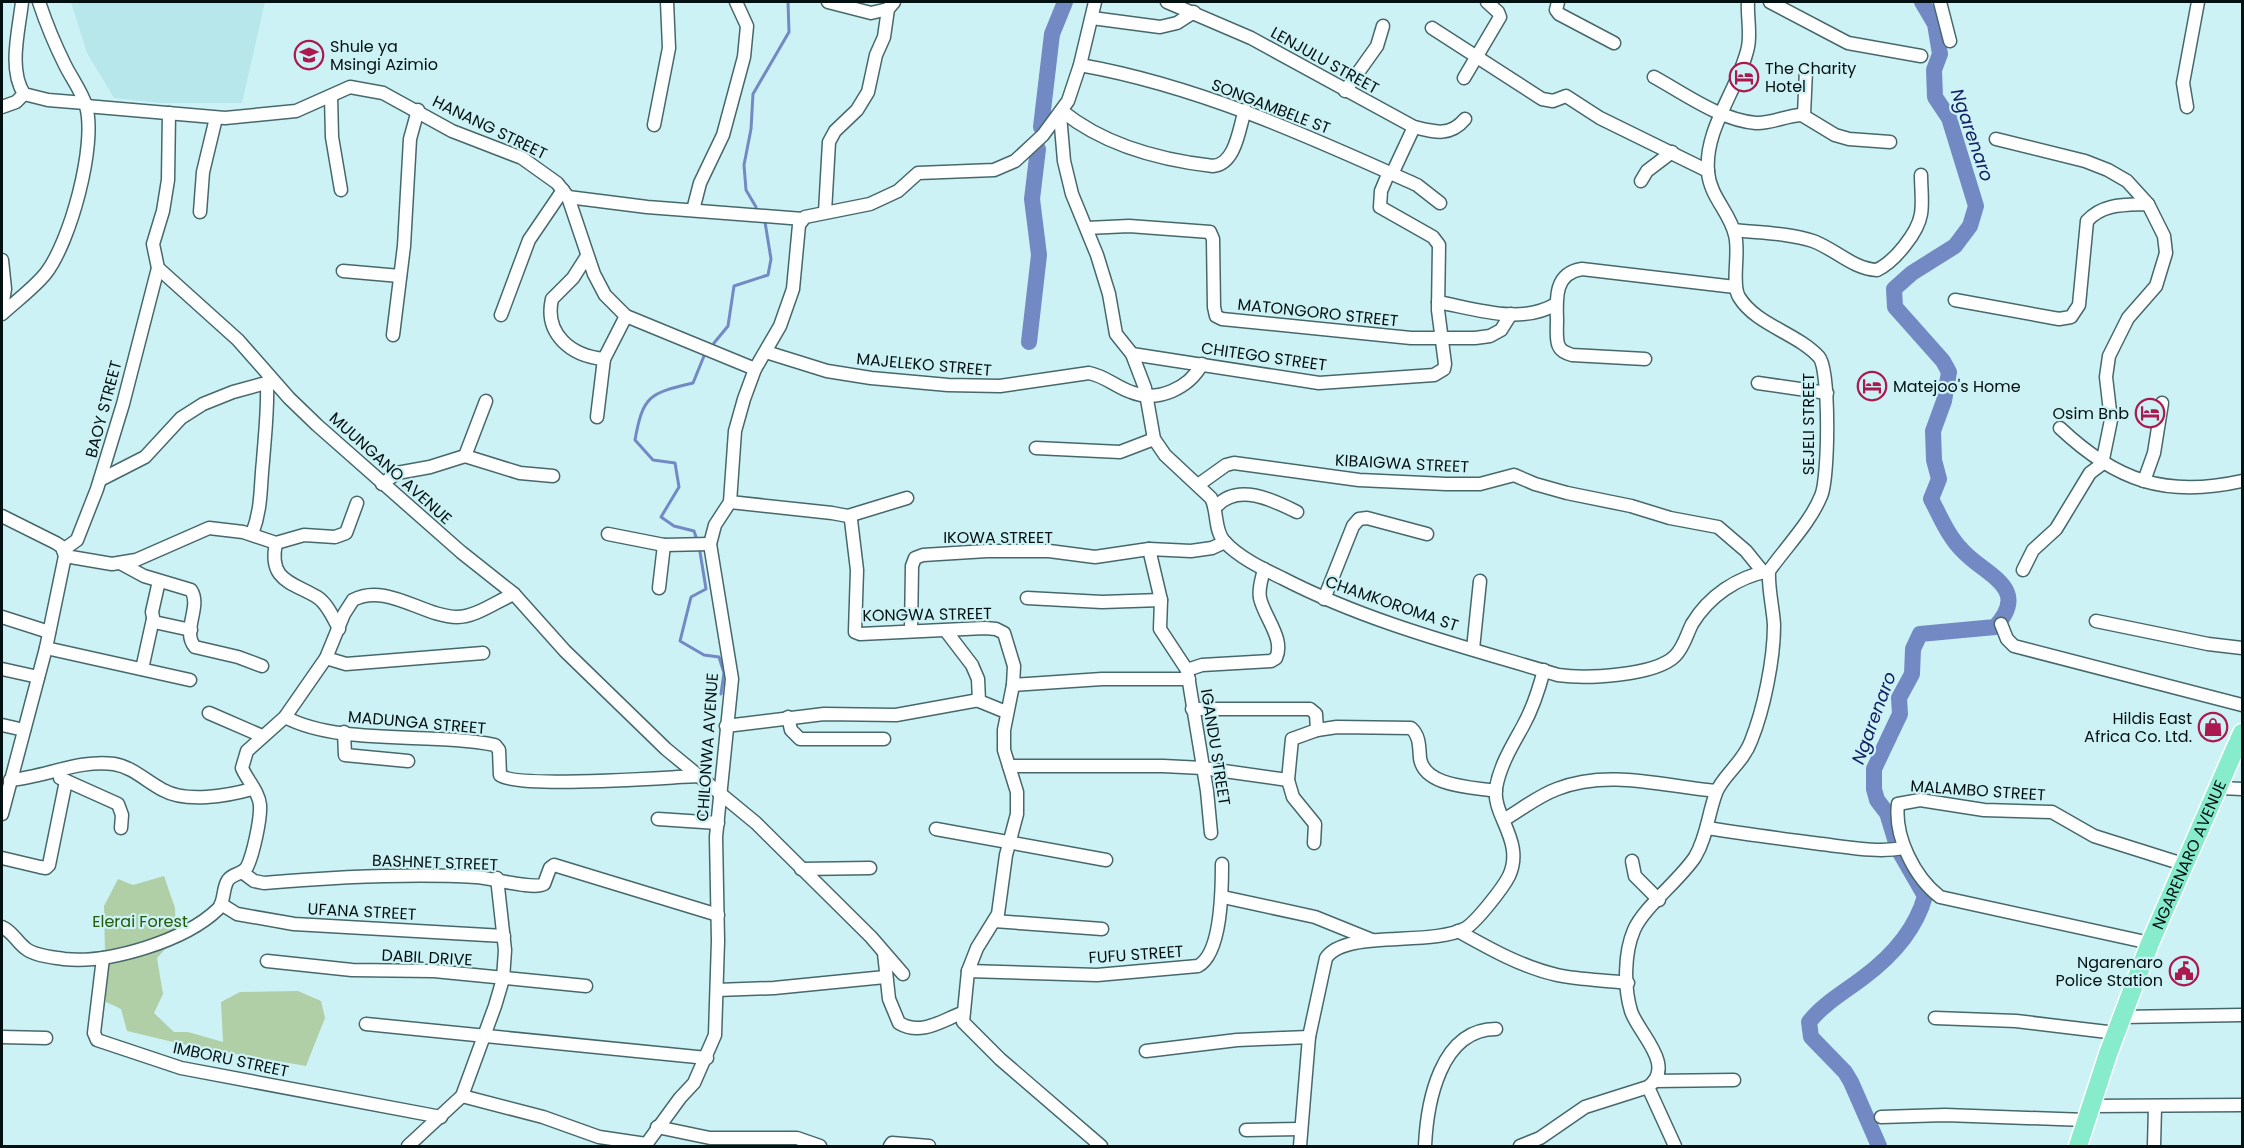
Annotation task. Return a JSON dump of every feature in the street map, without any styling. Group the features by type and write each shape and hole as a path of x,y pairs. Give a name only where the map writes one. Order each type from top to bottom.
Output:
{"highway":[{"name":"NGARENARO AVENUE","path":"2078,1146 2119,1025 2150,943 2186,866 2242,733"}],"street":[{"path":"2,107 16,102 24,94 16,76 22,2"},
{"path":"2,314 46,273 66,236 77,200 87,147 88,121 85,104 64,64 39,2"},
{"path":"654,125 669,48 667,2"},
{"path":"693,210 700,183 723,135 744,57 747,26 736,2"},
{"path":"828,2 871,13 891,5"},
{"path":"501,315 529,240 566,194 693,210 803,219 887,198 918,173 1002,168 1021,156 1061,113 1071,96 1095,2"},
{"name":"LENJULU STREET","path":"1167,2 1251,38 1414,127 1438,133 1446,132 1460,125 1465,119"},
{"path":"1464,78 1500,17 1498,12 1486,2"},
{"path":"1558,2 1556,9 1559,14 1614,44"},
{"path":"1645,359 1572,356 1562,351 1558,344 1556,304 1560,283 1565,275 1582,269 1735,287 1738,257 1734,230 1719,205 1708,171 1721,113 1748,45 1748,2"},
{"path":"1770,2 1848,43 1921,56"},
{"path":"1940,2 1950,41"},
{"path":"2187,107 2183,83 2198,2"},
{"path":"825,212 829,142 835,131 857,110 868,92 891,5"},
{"path":"1092,18 1160,27 1171,26 1194,12"},
{"path":"1345,91 1377,46 1383,26"},
{"path":"1432,28 1542,99 1553,101 1566,96 1600,118 1708,171"},
{"name":"SONGAMBELE ST","path":"1080,65 1143,78 1245,110 1391,173 1424,189 1440,203"},
{"path":"1804,115 1806,70"},
{"path":"1654,77 1721,113 1755,123 1804,115 1835,135 1850,139 1890,142"},
{"name":"HANANG STREET","path":"24,94 48,100 216,118 286,113 348,87 371,90 390,96 468,138 522,158 543,170 566,194 587,256 605,295 626,316 755,369"},
{"path":"331,96 332,137 341,190"},
{"path":"393,335 400,276 410,139 418,110"},
{"path":"1061,113 1114,143 1213,166 1221,165 1230,156 1245,110"},
{"path":"158,268 153,244 163,211 168,180 169,113"},
{"path":"1061,113 1066,172 1077,209 1087,228 1109,294 1116,334 1132,354 1148,396 1154,439 1165,455 1198,485 1216,507 1220,536 1225,542"},
{"path":"200,212 203,172 216,118"},
{"path":"1391,173 1414,127"},
{"path":"1996,139 2085,161 2108,170 2127,182 2148,204 2164,236 2166,253 2156,286 2128,318 2109,356 2106,376 2111,420 2102,464 2090,473 2056,529 2033,550 2023,570"},
{"path":"1641,181 1647,171 1672,152"},
{"name":"CHITEGO STREET","path":"1132,354 1269,377 1319,382 1434,375 1445,367 1440,339 1438,302 1439,244 1432,237 1380,207 1381,191 1391,173"},
{"path":"1734,230 1799,237 1816,242 1866,270 1877,270 1895,255 1917,226 1921,214 1921,175"},
{"path":"1955,300 2059,319 2071,317 2079,305 2087,221 2096,211 2105,208 2148,204"},
{"path":"608,534 664,545 710,544 715,525 730,502 735,431 755,369 780,326 793,289 799,228 803,219"},
{"name":"MATONGORO STREET","path":"1087,228 1130,226 1208,232 1212,237 1214,308 1219,318 1337,332 1440,339"},
{"path":"587,256 573,278 552,299 550,321 555,333 573,351 582,356 604,359"},
{"path":"2,260 5,289 2,307"},
{"name":"MUUNGANO AVENUE","path":"158,268 238,340 270,382 382,484 514,594 565,651 629,714 680,762 756,823 872,937 903,974"},
{"name":"BAOY STREET","path":"64,553 75,543 81,532 100,480 123,404 158,268"},
{"path":"343,271 400,276"},
{"name":"SEJELI STREET","path":"1735,287 1740,300 1819,356 1826,370 1825,474 1821,497 1766,571"},
{"path":"1438,302 1511,314 1532,314 1556,304"},
{"path":"1440,339 1490,336 1501,330 1511,314"},
{"path":"597,417 604,359 626,316"},
{"name":"MAJELEKO STREET","path":"766,352 827,371 871,378 948,385 1000,386 1089,373 1107,379 1128,391 1148,396"},
{"path":"1148,396 1170,391 1190,382 1202,364"},
{"path":"100,480 145,457 181,418 203,404 233,392 270,382 269,417 262,462 261,509 252,534"},
{"path":"1758,382 1827,393"},
{"path":"465,456 486,400"},
{"path":"2144,481 2154,453 2162,403"},
{"path":"2060,428 2102,464 2144,481 2190,487 2242,481"},
{"path":"1036,448 1120,452 1154,439"},
{"path":"382,484 398,472 430,468 465,456 520,473 553,476"},
{"name":"KIBAIGWA STREET","path":"1198,485 1226,465 1234,463 1359,480 1446,484 1480,484 1514,475 1567,493 1718,527 1766,571"},
{"path":"1216,507 1228,496 1246,495 1276,502 1297,512"},
{"path":"730,502 848,516 907,498"},
{"path":"2,516 46,537 64,553 91,562 120,563 150,556 206,528 252,534 276,543 304,535 342,536 347,531 357,503"},
{"name":"KONGWA STREET","path":"848,516 854,525 856,553 855,632 860,634 985,628 1002,631 1014,666 1003,743 1018,798 1017,814 1009,843 1001,900 994,921 977,948 968,971 962,1013"},
{"path":"1324,599 1353,526 1359,519 1367,518 1427,534"},
{"name":"CHAMKOROMA ST","path":"1225,542 1264,569 1324,599 1377,620 1544,670 1582,677 1662,664 1681,650 1692,625 1718,593 1766,571"},
{"name":"IKOWA STREET","path":"911,631 912,566 915,558 923,555 987,551 1049,551 1083,557 1149,549 1212,548 1225,542"},
{"path":"276,543 275,564 281,576 293,586 320,599 339,629"},
{"name":"CHILONWA AVENUE","path":"646,1145 657,1127 694,1083 715,1039 718,823 732,679 710,544"},
{"path":"659,588 664,545"},
{"path":"1149,549 1161,600 1159,624 1161,633 1188,675"},
{"path":"2,814 49,632 64,553"},
{"path":"120,563 159,581 192,591 195,600 190,630 191,641 195,647 238,657 262,666"},
{"name":"IGANDU STREET","path":"1211,833 1188,675 1202,665 1271,661 1276,658 1279,645 1260,598 1259,588 1264,569"},
{"path":"1675,1146 1651,1084 1658,1060 1631,1012 1628,958 1634,930 1696,856 1707,828 1716,791 1745,756 1764,696 1774,626 1766,571"},
{"path":"142,669 159,581"},
{"path":"1473,649 1480,581"},
{"path":"2,927 12,933 25,949 33,953 76,960 103,958 172,938 213,913 221,904 229,879 242,873 247,867 258,824 260,806 258,795 252,789 242,768 247,751 285,717 326,658 348,605 360,597 391,598 458,617 514,594"},
{"path":"1027,598 1102,602 1161,600"},
{"path":"2,617 49,632"},
{"path":"153,619 159,624 190,630"},
{"path":"2096,621 2200,643 2242,648"},
{"path":"2001,624 2007,639 2014,646 2242,705"},
{"path":"946,631 972,665 978,680 979,700"},
{"path":"45,648 190,680"},
{"path":"326,658 345,664 483,653"},
{"path":"2,669 38,676"},
{"path":"1300,1146 1309,1037 1322,967 1328,955 1339,947 1372,940 1412,939 1458,931 1470,925 1510,874 1513,850 1496,791 1504,761 1532,706 1544,670"},
{"path":"1013,685 1188,675"},
{"path":"726,726 824,714 896,715 979,700 1006,712"},
{"path":"1192,709 1310,709 1316,714 1317,730"},
{"path":"209,713 262,736"},
{"name":"MADUNGA STREET","path":"285,717 308,727 344,732 495,745 499,750 500,776 508,780 561,783 699,776"},
{"path":"788,717 791,730 800,739 884,739"},
{"path":"2,725 24,730"},
{"path":"1314,843 1315,824 1293,797 1288,780 1292,739 1317,730 1337,727 1411,728 1419,743 1423,769 1429,774 1443,781 1496,791"},
{"path":"344,732 345,755 408,761"},
{"path":"10,780 85,765 114,764 124,767 165,792 191,798 252,789"},
{"path":"1009,766 1203,768 1288,780"},
{"path":"51,773 118,804 122,815 121,828"},
{"path":"1505,819 1555,790 1595,779 1618,778 1716,791"},
{"path":"2,858 46,868 49,865 66,781"},
{"path":"2220,788 2242,789"},
{"name":"MALAMBO STREET","path":"2150,943 1940,897 1924,880 1904,848 1897,805 1902,801 1920,800 1978,809 2052,812 2094,836 2186,866"},
{"path":"658,819 718,823"},
{"path":"1707,828 1755,837 1842,846 1885,850 1904,848"},
{"path":"936,829 1106,860"},
{"path":"1632,861 1635,876 1659,900"},
{"name":"FUFU STREET","path":"968,971 1097,975 1198,966 1208,957 1223,897 1222,864"},
{"name":"BASHNET STREET","path":"242,873 254,881 264,883 377,875 497,878 540,886 554,865 718,915"},
{"path":"801,869 870,868"},
{"path":"408,1146 462,1096 485,1038 503,979 504,936 497,878"},
{"path":"1223,897 1315,917 1372,940"},
{"name":"UFANA STREET","path":"221,904 237,914 294,924 504,936"},
{"path":"994,921 1102,929"},
{"path":"1458,931 1513,960 1540,970 1578,978 1628,983"},
{"path":"884,953 885,976 892,1011 899,1023 906,1027 929,1027 962,1013 963,1022 974,1034 1101,1146"},
{"name":"IMBORU STREET","path":"103,958 94,1033 98,1040 181,1068 441,1117"},
{"name":"DABIL DRIVE","path":"267,961 301,966 386,972 434,972 586,986"},
{"path":"717,990 774,988 885,976"},
{"path":"1935,1018 2119,1025 2242,1015"},
{"path":"366,1024 485,1038 707,1058"},
{"path":"1425,1146 1434,1087 1442,1066 1472,1035 1496,1029"},
{"path":"2,1037 46,1038"},
{"path":"1146,1051 1237,1040 1309,1037"},
{"path":"1520,1146 1540,1138 1581,1108 1651,1084 1734,1080"},
{"path":"462,1096 543,1117 599,1137 646,1145"},
{"path":"1881,1117 1926,1114 2088,1113 2155,1107 2242,1105"},
{"path":"2154,1146 2155,1107"},
{"path":"657,1127 711,1138 797,1138 820,1146"},
{"path":"1246,1130 1302,1129"},
{"path":"890,1146 895,1142 929,1146"}],"shaded area":[{"path":"71,2 265,2 242,103 160,103 114,98 87,53"}],"green space":[{"name":"Elerai Forest","path":"164,876 175,908 176,937 157,958 163,994 154,1013 174,1032 188,1032 223,1042 221,1002 240,992 298,991 321,1001 325,1018 306,1066 190,1046 127,1031 121,1009 106,1002 104,906 118,879 133,885"}],"waterway":[{"path":"756,207 746,190 744,165 751,129 753,94 789,32 788,2"},
{"path":"1041,127 1052,34 1065,2"},
{"name":"Ngarenaro","path":"1879,1146 1851,1082 1845,1072 1811,1037 1809,1022 1828,1003 1874,969 1893,951 1916,920 1925,896 1898,849 1887,813 1877,800 1874,789 1874,769 1900,714 1899,698 1912,674 1913,649 1920,634 1995,627 2005,613 2009,602 2007,592 2001,583 1971,559 1953,539 1931,499 1939,479 1934,460 1933,431 1944,401 1949,372 1943,361 1895,307 1894,289 1912,273 1955,246 1970,226 1976,206 1949,118 1935,97 1934,70 1940,54 1935,24 1922,2"},
{"path":"1029,342 1039,255 1032,199 1038,149"},
{"path":"714,343 728,326 734,286 768,275 771,259 765,222"},
{"path":"696,537 694,531 674,526 661,517 679,487 675,463 653,460 635,440 641,414 651,398 667,390 693,383 704,356"},
{"path":"700,552 706,589 691,597 680,641 704,655 719,657 724,673 721,694"}],"place":[{"name":"Shule ya Msingi Azimio","path":"309,55"},
{"name":"The Charity Hotel","path":"1744,77"},
{"name":"Matejoo's Home","path":"1872,386"},
{"name":"Osim Bnb","path":"2150,413"},
{"name":"Hildis East Africa Co. Ltd.","path":"2213,727"},
{"name":"Ngarenaro Police Station","path":"2184,971"}]}
